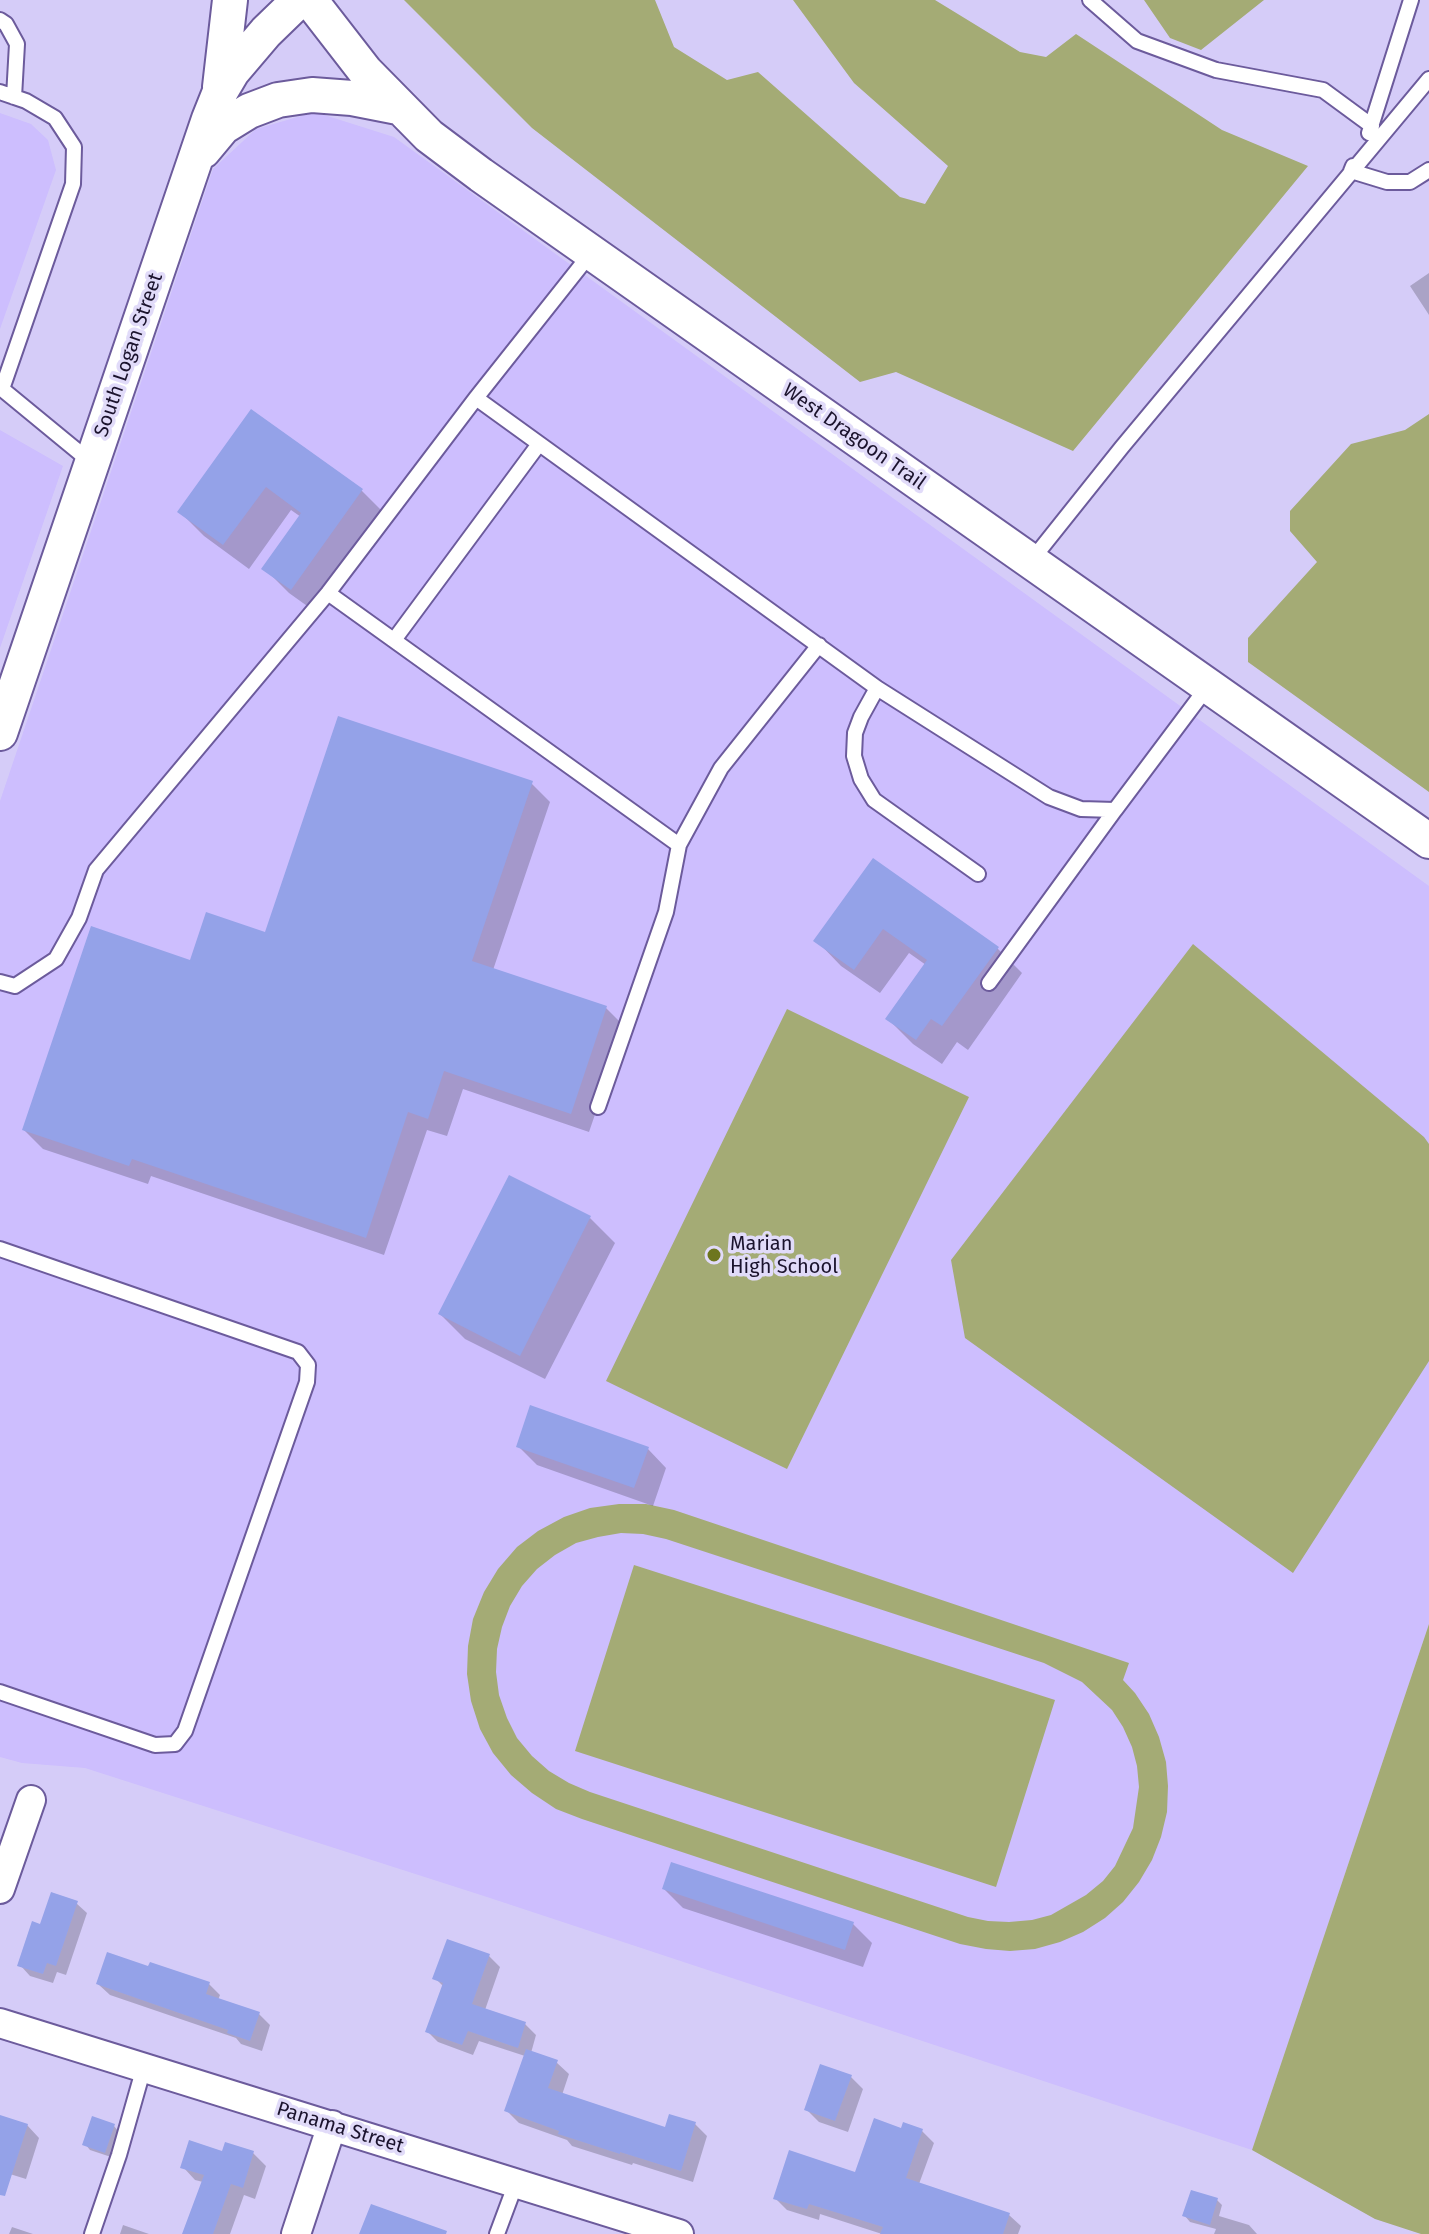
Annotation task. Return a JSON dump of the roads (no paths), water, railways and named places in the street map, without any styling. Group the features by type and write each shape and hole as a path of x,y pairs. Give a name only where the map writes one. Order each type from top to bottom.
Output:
{"street":[{"path":"219,94 230,0"},
{"name":"South Logan Street","path":"0,733 219,94 232,72 266,32 299,0"},
{"name":"West Dragoon Trail","path":"310,0 365,71 429,136 1429,841"},
{"path":"195,160 223,127 249,111 278,100 312,95 352,98 398,107"},
{"path":"0,1889 31,1800"},
{"name":"Panama Street","path":"0,2023 679,2234"},
{"path":"296,2234 332,2125"}],"lane":[{"path":"1090,0 1137,41 1216,70 1323,90 1372,126"},
{"path":"1351,171 1372,126 1411,0"},
{"path":"0,20 6,24 17,44 7,95 26,101 55,118 74,147 73,184 2,389 92,463"},
{"path":"1031,561 1122,447 1429,79"},
{"path":"1351,171 1387,182 1410,182 1429,170"},
{"path":"0,982 15,986 56,959 79,918 96,870 328,593 591,253"},
{"path":"476,398 877,688 1049,797 1081,809 1115,810"},
{"path":"394,640 539,444"},
{"path":"328,593 679,845"},
{"path":"598,1107 666,912 679,845 721,768 819,645"},
{"path":"989,983 1208,686"},
{"path":"877,688 855,733 854,756 861,779 874,800 978,874"},
{"path":"0,1249 298,1352 308,1365 307,1382 204,1677 185,1731 175,1744 155,1745 0,1692"},
{"path":"92,2234 144,2067"},
{"path":"497,2234 516,2183"}],"place":[{"name":"Marian High School","path":"714,1255"}]}
